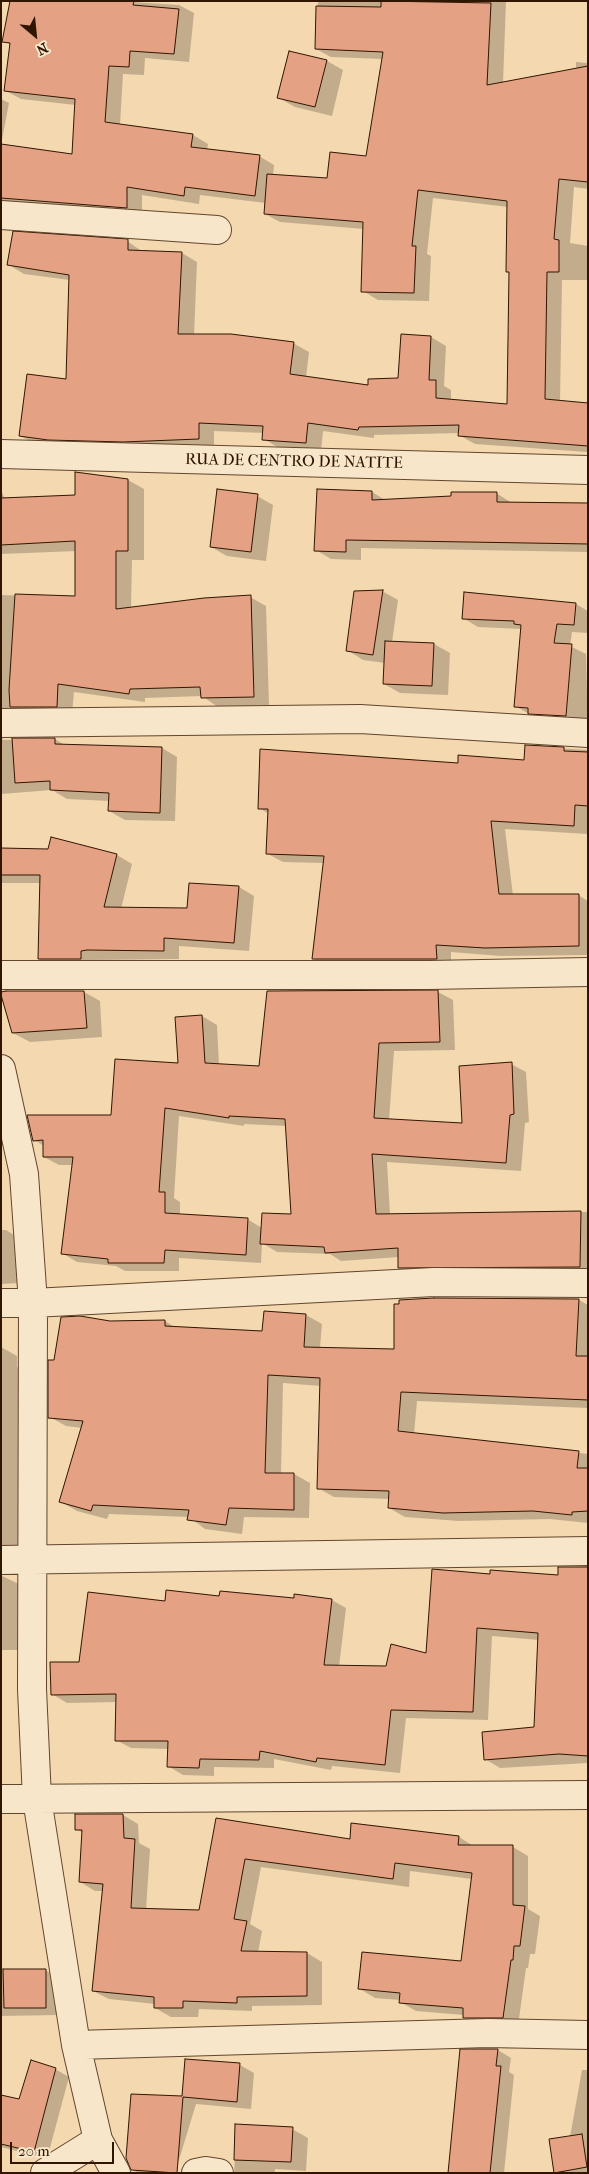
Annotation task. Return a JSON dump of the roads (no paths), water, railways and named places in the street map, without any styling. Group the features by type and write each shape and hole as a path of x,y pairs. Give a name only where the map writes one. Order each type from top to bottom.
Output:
{"street":[{"path":"1,215 217,230"},
{"name":"RUA DE CENTRO DE NATITE","path":"1,454 588,470"},
{"path":"1,723 360,719 588,733"},
{"path":"1,975 430,975 588,972"},
{"path":"1,1070 24,1174 33,1303 32,1689 37,1799 76,2045 98,2140 116,2173"},
{"path":"1,1303 33,1303 434,1282 588,1283"},
{"path":"1,1560 588,1551"},
{"path":"1,1799 588,1795"},
{"path":"76,2045 488,2033 588,2035"},
{"path":"45,2173 98,2140"},
{"path":"196,2173 206,2171 219,2173"}]}
